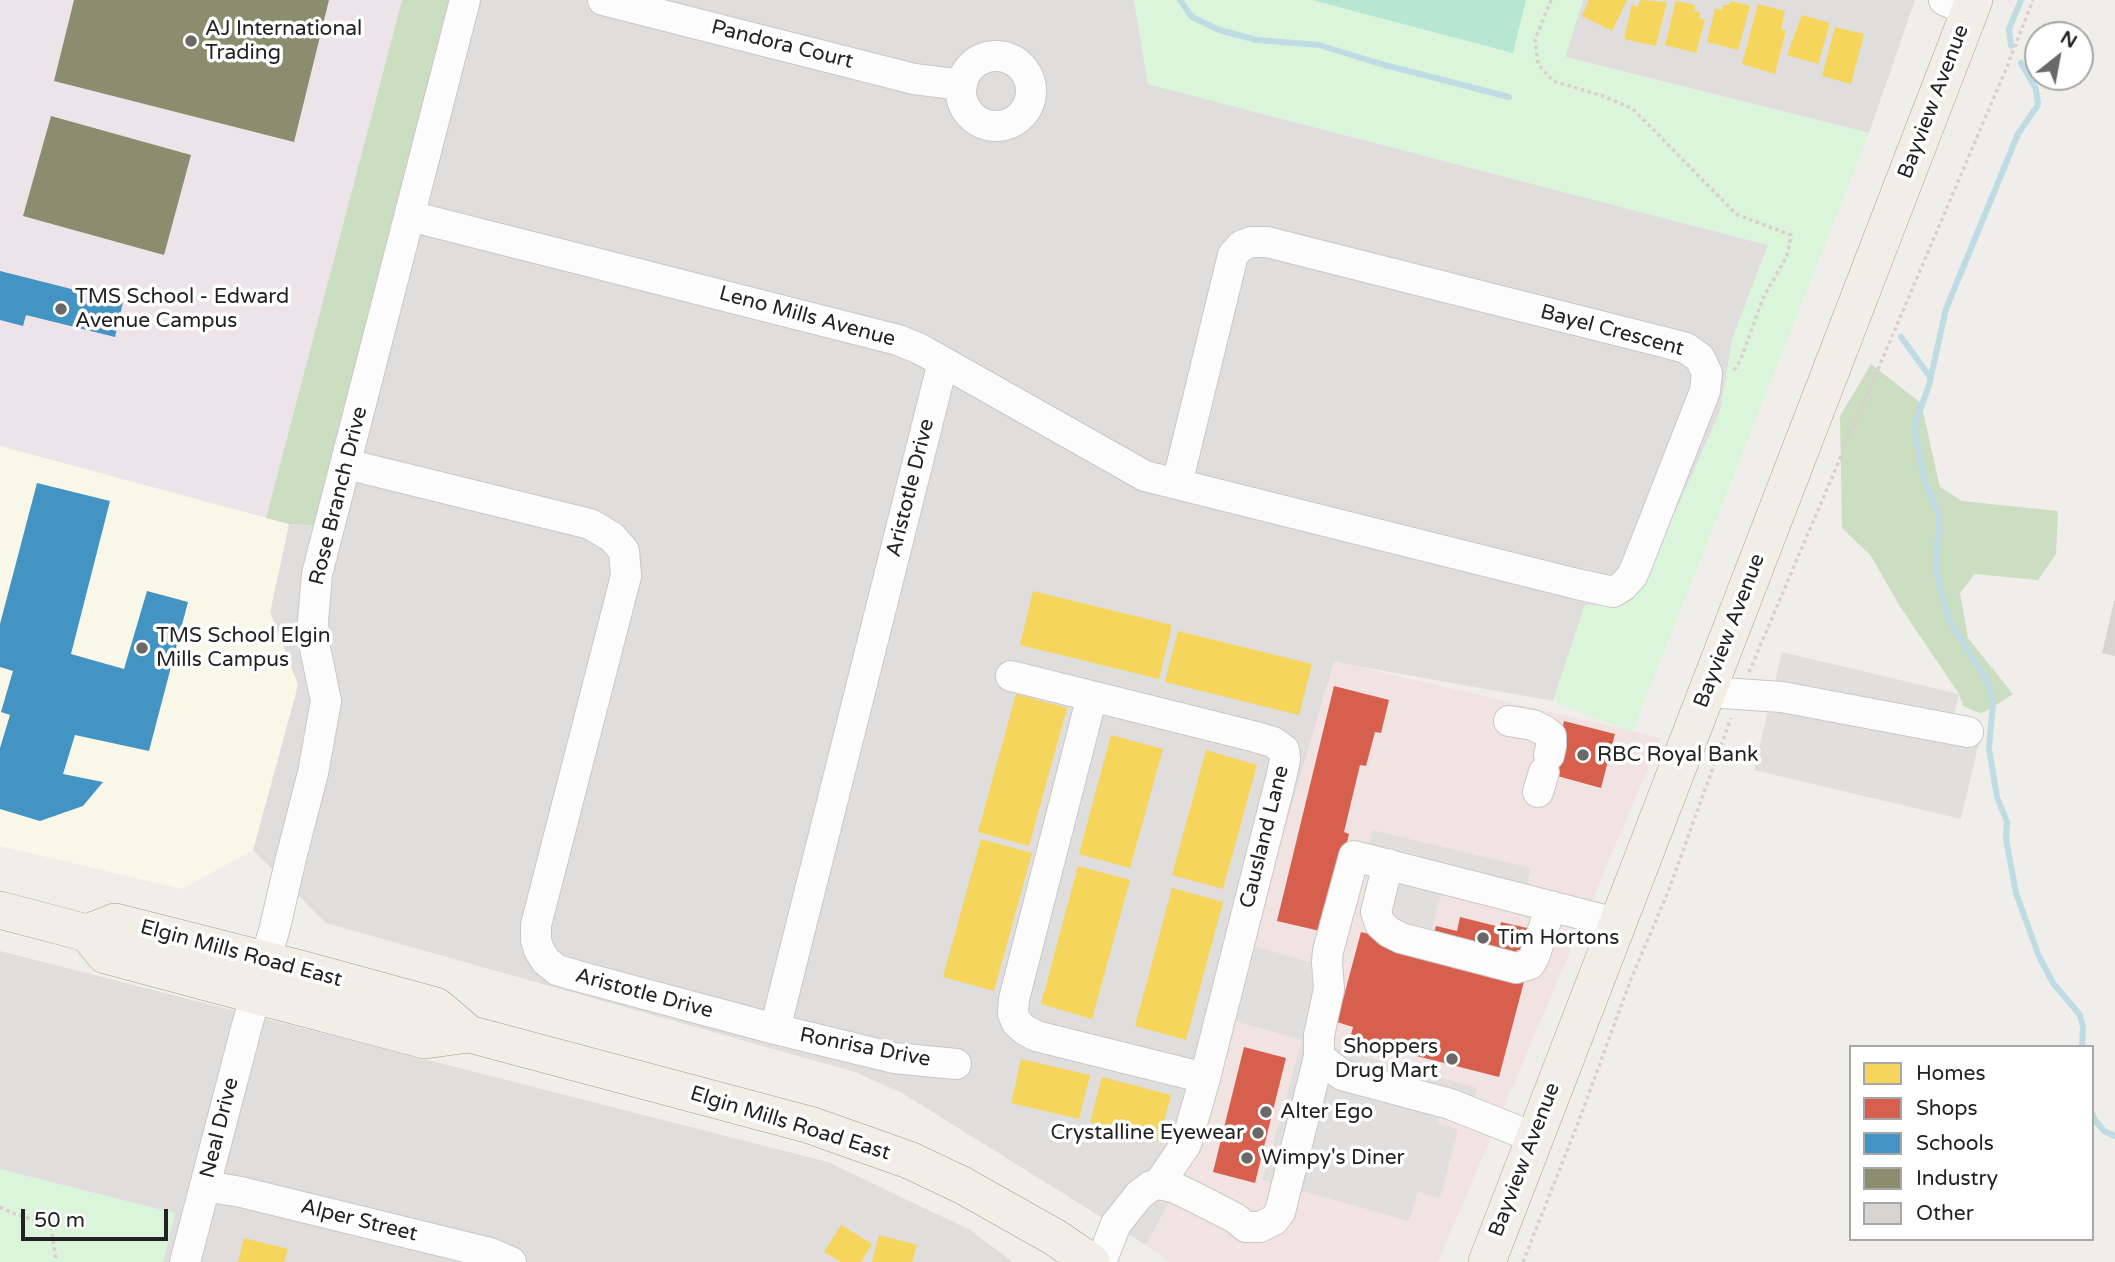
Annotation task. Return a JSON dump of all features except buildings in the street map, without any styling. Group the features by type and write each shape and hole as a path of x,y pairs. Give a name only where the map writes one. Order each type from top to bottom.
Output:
{"main road":[{"name":"Bayview Avenue","path":"1486,1262 1616,923 1723,693 1963,4"},
{"name":"Elgin Mills Road East","path":"0,910 87,933 105,955 425,1040 469,1034 810,1125 909,1160 962,1185 1056,1238 1091,1262"},
{"name":"Elgin Mills Road East","path":"87,933 115,922 266,960 436,1006 469,1034"}],"street":[{"name":"Rose Branch Drive","path":"256,995 313,773 326,701 315,648 314,595 317,575 465,0"},
{"name":"Pandora Court","path":"603,0 914,79 961,85"},
{"name":"Leno Mills Avenue","path":"410,216 878,334 920,349 1135,471 1177,484"},
{"name":"Bayel Crescent","path":"1251,242 1267,242 1686,348 1700,358 1707,373 1705,391 1632,576 1613,592 1177,484 1233,255 1241,246 1251,242"},
{"name":"Aristotle Drive","path":"346,464 590,524 612,537 624,551 626,576 540,906 536,925 539,950 546,961 557,970 775,1029 943,362"},
{"name":"Causland Lane","path":"1011,676 1262,739 1273,742 1284,750 1282,774 1186,1144 1159,1184 1151,1186 1139,1195 1116,1224 1101,1262"},
{"path":"1723,693 1782,697 1968,733"},
{"path":"1092,696 1014,999 1013,1013 1017,1023 1037,1036 1205,1078"},
{"path":"1509,721 1533,725 1551,736 1551,747 1543,773"},
{"path":"1159,1184 1192,1196 1235,1218 1246,1227 1260,1227 1273,1220 1280,1212 1319,1057 1319,1035 1329,989 1328,951 1354,856 1616,923"},
{"path":"1388,864 1376,912 1380,924 1389,933 1516,968 1530,964 1551,906"},
{"name":"Neal Drive","path":"186,1262 256,995"},
{"name":"Ronrisa Drive","path":"775,1029 894,1058 956,1064"},
{"path":"1319,1057 1342,1075 1450,1104 1533,1137"},
{"name":"Alper Street","path":"205,1186 241,1192 477,1250 511,1262"}],"path":[{"path":"1550,0 1535,40 1538,64 1553,81 1603,96 1633,109 1736,214 1791,235 1787,256 1763,298 1742,356 1736,368 1729,374"},
{"path":"1523,1262 1631,979 1668,892 1723,693 2006,69 2033,0"},
{"path":"0,1207 51,1225 56,1262"}],"shaded area":[{"path":"0,0 402,0 266,518 0,446"},
{"path":"455,0 1134,0 1148,84 1768,245 1732,340 1720,412 1640,591 1625,602 1611,606 1585,605 1553,701 1334,662 1184,1175 1146,1245 902,1093 855,1072 326,923 253,850 298,685 270,612 289,524 318,526"},
{"path":"1583,0 1915,0 1869,133 1565,57"},
{"name":"TMS School Elgin Mills Campus","path":"0,446 289,524 270,612 298,685 253,850 182,889 0,846"},
{"path":"1782,652 1959,694 1953,719 1983,726 1961,819 1754,770"},
{"path":"1334,661 1661,738 1438,1262 1169,1262 1146,1245 1184,1175"},
{"path":"1372,830 1531,868 1522,903 1443,884 1432,929 1382,917 1392,875 1365,860"},
{"path":"1248,944 1342,972 1324,1045 1477,1088 1469,1118 1441,1110 1438,1124 1458,1129 1440,1198 1418,1192 1409,1221 1263,1180 1302,1040 1228,1019"},
{"path":"0,951 828,1162 970,1230 1013,1262 0,1262"}],"green space":[{"path":"402,0 455,0 319,526 289,524 266,518"},
{"path":"1134,0 1583,0 1565,58 1869,133 1632,732 1553,701 1585,605 1612,606 1625,602 1640,591 1720,412 1732,340 1768,245 1148,84"},
{"path":"1312,0 1526,0 1513,53"},
{"path":"1871,364 1921,403 1940,487 1962,501 2058,511 2056,554 2038,580 1975,574 1960,593 1968,638 2013,694 1987,711 1980,713 1963,706 1959,694 1899,605 1871,556 1842,528 1840,416"},
{"path":"0,1169 175,1213 163,1262 0,1262"}],"waterway":[{"path":"1180,0 1192,17 1219,30 1257,40 1319,45 1509,97"},
{"path":"2011,46 2009,29 2021,0"},
{"path":"2021,63 2036,89 2038,105 2018,134 1946,309 1929,385 1914,427 1924,480 1939,515 1936,572 1949,620 1988,683 1993,703 1989,748 1997,797 2007,822 2006,839 2016,893 2038,954 2053,983 2080,1015 2083,1027 2082,1045"},
{"path":"1901,337 1931,378"},
{"path":"2094,1119 2104,1131 2115,1136"}],"place":[{"name":"AJ International Trading","path":"191,41"},
{"name":"TMS School - Edward Avenue Campus","path":"61,309"},
{"name":"TMS School Elgin Mills Campus","path":"142,648"},
{"name":"RBC Royal Bank","path":"1583,755"},
{"name":"Tim Hortons","path":"1483,938"},
{"name":"Shoppers Drug Mart","path":"1452,1059"},
{"name":"Alter Ego","path":"1266,1112"},
{"name":"Crystalline Eyewear","path":"1258,1133"},
{"name":"Wimpy's Diner","path":"1247,1158"}]}
